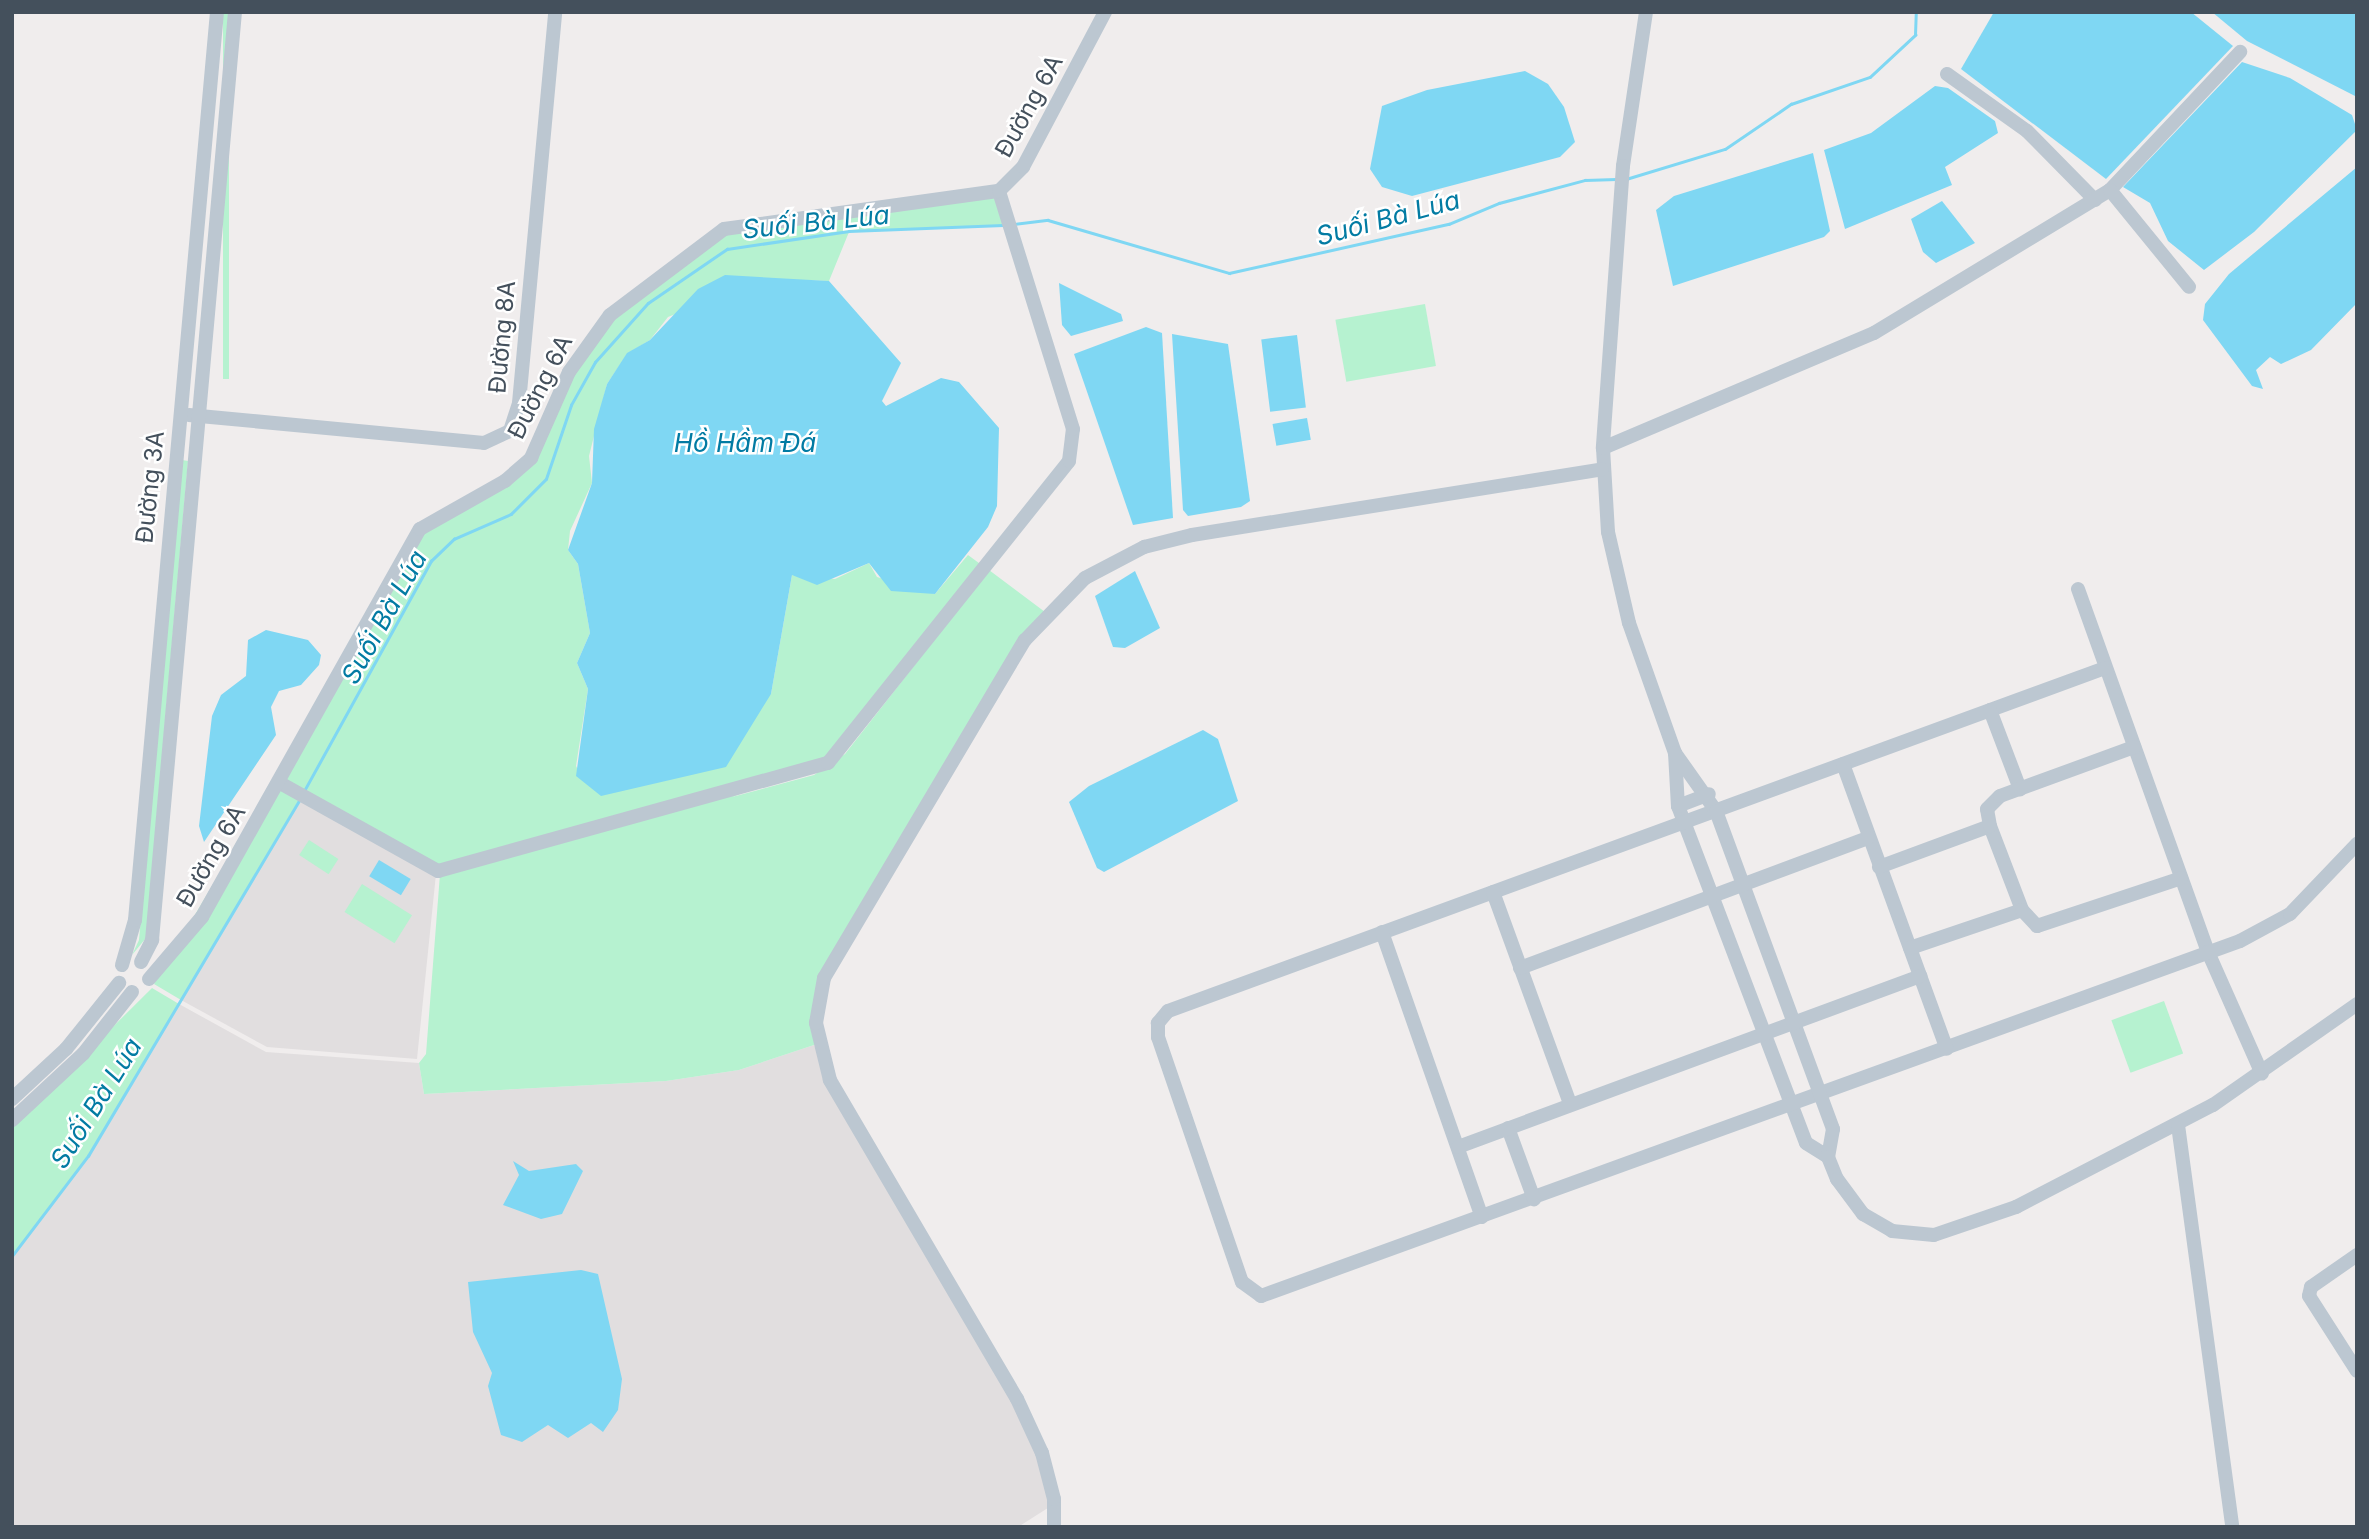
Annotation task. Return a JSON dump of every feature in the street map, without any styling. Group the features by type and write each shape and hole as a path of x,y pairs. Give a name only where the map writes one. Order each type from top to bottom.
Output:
{"street":[{"name":"Đường 3A","path":"122,965 135,920 217,12"},
{"name":"Đường 3A","path":"141,962 152,934 235,12"},
{"name":"Đường 8A","path":"181,414 484,443 510,431 519,403 555,12"},
{"name":"Đường 6A","path":"149,979 178,943 197,925 284,786 420,529 505,481 531,457 575,361 630,295 700,243 743,223 999,191 1023,167 1105,12"},
{"path":"1646,12 1623,166 1602,469 1620,594 1675,753 1678,806 1806,1143 1828,1157 1848,1197 1878,1226 1934,1235 1980,1224 2178,1125 2262,1074 2355,1008"},
{"path":"1603,448 1874,333 2095,200 2110,190 2240,52"},
{"path":"1947,74 2027,131 2095,200"},
{"path":"2110,190 2189,287"},
{"path":"284,786 425,867 444,870 828,764 1069,461 1073,429 999,191"},
{"path":"1054,1527 1054,1499 1042,1453 1017,1399 830,1080 816,1023 824,978 1025,640 1085,578 1144,547 1192,534 1602,469"},
{"path":"2078,589 2208,952 2262,1074"},
{"path":"2105,668 1168,1011 1158,1023 1242,1282 1261,1296 1792,1106 2208,952 2290,914 2357,844"},
{"path":"1990,710 2020,789"},
{"path":"2134,747 1992,801 1990,826 2022,910 2036,926 2181,878"},
{"path":"1675,753 1709,794 1716,811 1833,1129 1828,1157"},
{"path":"1843,764 1947,1049"},
{"path":"1678,806 1709,794"},
{"path":"1879,867 1990,826"},
{"path":"1520,968 1868,838"},
{"path":"1493,892 1570,1103"},
{"path":"1910,948 2022,910"},
{"path":"1382,932 1482,1217"},
{"path":"152,934 178,943"},
{"path":"12,1099 66,1049 119,983 122,965 141,962 149,979 132,992 83,1054 12,1120"},
{"path":"1458,1147 1570,1103 1920,976"},
{"path":"119,983 132,992"},
{"path":"2178,1125 2232,1527"},
{"path":"1508,1128 1534,1199"},
{"path":"2357,1255 2311,1287 2309,1296 2357,1371"}],"shaded area":[{"path":"300,799 436,874 417,1059 267,1047 181,1000"},
{"path":"179,1004 266,1052 419,1063 424,1094 666,1081 739,1070 814,1045 992,1362 1039,1455 1051,1506 1018,1527 12,1527 12,1256 88,1156"}],"green space":[{"path":"223,12 229,12 229,379 223,379"},
{"path":"997,196 1006,225 849,232 829,281 764,279 668,317 650,340 627,354 607,384 589,456 592,483 570,531 568,550 578,564 590,633 577,663 588,689 576,766 583,780 600,790 771,694 792,575 835,579 869,563 877,577 935,594 968,555 983,566 826,761 732,797 814,775 845,754 989,570 1045,612 837,946 814,1045 739,1070 666,1081 424,1094 419,1063 426,1054 440,874 303,793 181,1000 154,984 422,531 524,470 572,373 613,317 725,232"},
{"path":"1425,304 1436,366 1346,382 1335,320"},
{"path":"182,460 188,461 146,938 132,955 139,940"},
{"path":"309,840 338,859 329,874 299,855"},
{"path":"362,884 412,915 395,943 345,912"},
{"path":"152,988 179,1004 88,1156 12,1256 12,1127"},
{"path":"2164,1001 2183,1054 2131,1073 2111,1020"}],"water":[{"path":"1994,12 2191,12 2233,46 2106,179 1961,69"},
{"path":"2212,12 2357,12 2357,97 2247,41"},
{"path":"2242,62 2290,78 2352,115 2357,130 2254,232 2204,270 2168,241 2150,203 2123,187"},
{"path":"1525,71 1548,84 1564,107 1575,142 1560,157 1412,196 1382,187 1370,169 1382,106 1427,90"},
{"path":"1935,86 1948,88 1995,121 1998,133 1945,167 1952,185 1845,229 1824,150 1871,133"},
{"path":"1813,153 1830,231 1824,237 1673,286 1656,210 1674,196"},
{"path":"2357,167 2357,303 2311,350 2281,364 2270,357 2256,370 2263,389 2252,386 2203,320 2205,304 2229,274"},
{"path":"1942,201 1975,243 1936,263 1923,252 1911,219"},
{"name":"Hồ Hầm Đá","path":"725,275 829,281 901,363 882,401 886,406 941,378 959,382 999,428 997,506 988,527 935,594 891,591 869,563 817,585 792,575 771,694 726,767 601,796 576,776 588,689 577,663 590,633 578,564 568,550 592,483 594,429 607,384 627,353 650,340 698,289"},
{"path":"1059,283 1121,314 1123,321 1071,336 1062,325"},
{"path":"1146,327 1162,333 1173,518 1133,525 1074,354"},
{"path":"1172,334 1228,344 1250,501 1241,507 1188,516 1183,510"},
{"path":"1297,335 1306,407 1270,412 1261,339"},
{"path":"1307,418 1311,440 1276,446 1273,424"},
{"path":"1135,571 1160,628 1125,648 1113,647 1095,596"},
{"path":"266,630 308,640 321,655 319,665 301,685 279,691 271,707 276,735 204,842 199,826 212,716 221,695 246,676 248,640"},
{"path":"1203,730 1218,739 1238,801 1104,872 1097,868 1069,802 1089,786"},
{"path":"379,860 411,879 401,895 369,876"},
{"path":"513,1161 529,1171 576,1164 583,1171 562,1214 541,1219 503,1205 519,1175"},
{"path":"581,1270 598,1274 622,1379 618,1410 603,1432 591,1423 568,1438 548,1425 522,1442 501,1435 488,1386 492,1373 473,1332 468,1282"}],"waterway":[{"name":"Suối Bà Lúa","path":"1626,179 1725,149 1791,104 1870,77 1915,35 1916,12"},
{"name":"Suối Bà Lúa","path":"1014,224 1048,220 1229,273 1449,224 1499,203 1585,180 1616,179"},
{"name":"Suối Bà Lúa","path":"304,791 431,561 454,539 511,514 546,479 571,405 595,362 648,303 727,249 849,231 1003,225"},
{"name":"Suối Bà Lúa","path":"12,1256 88,1156 299,800"}]}
